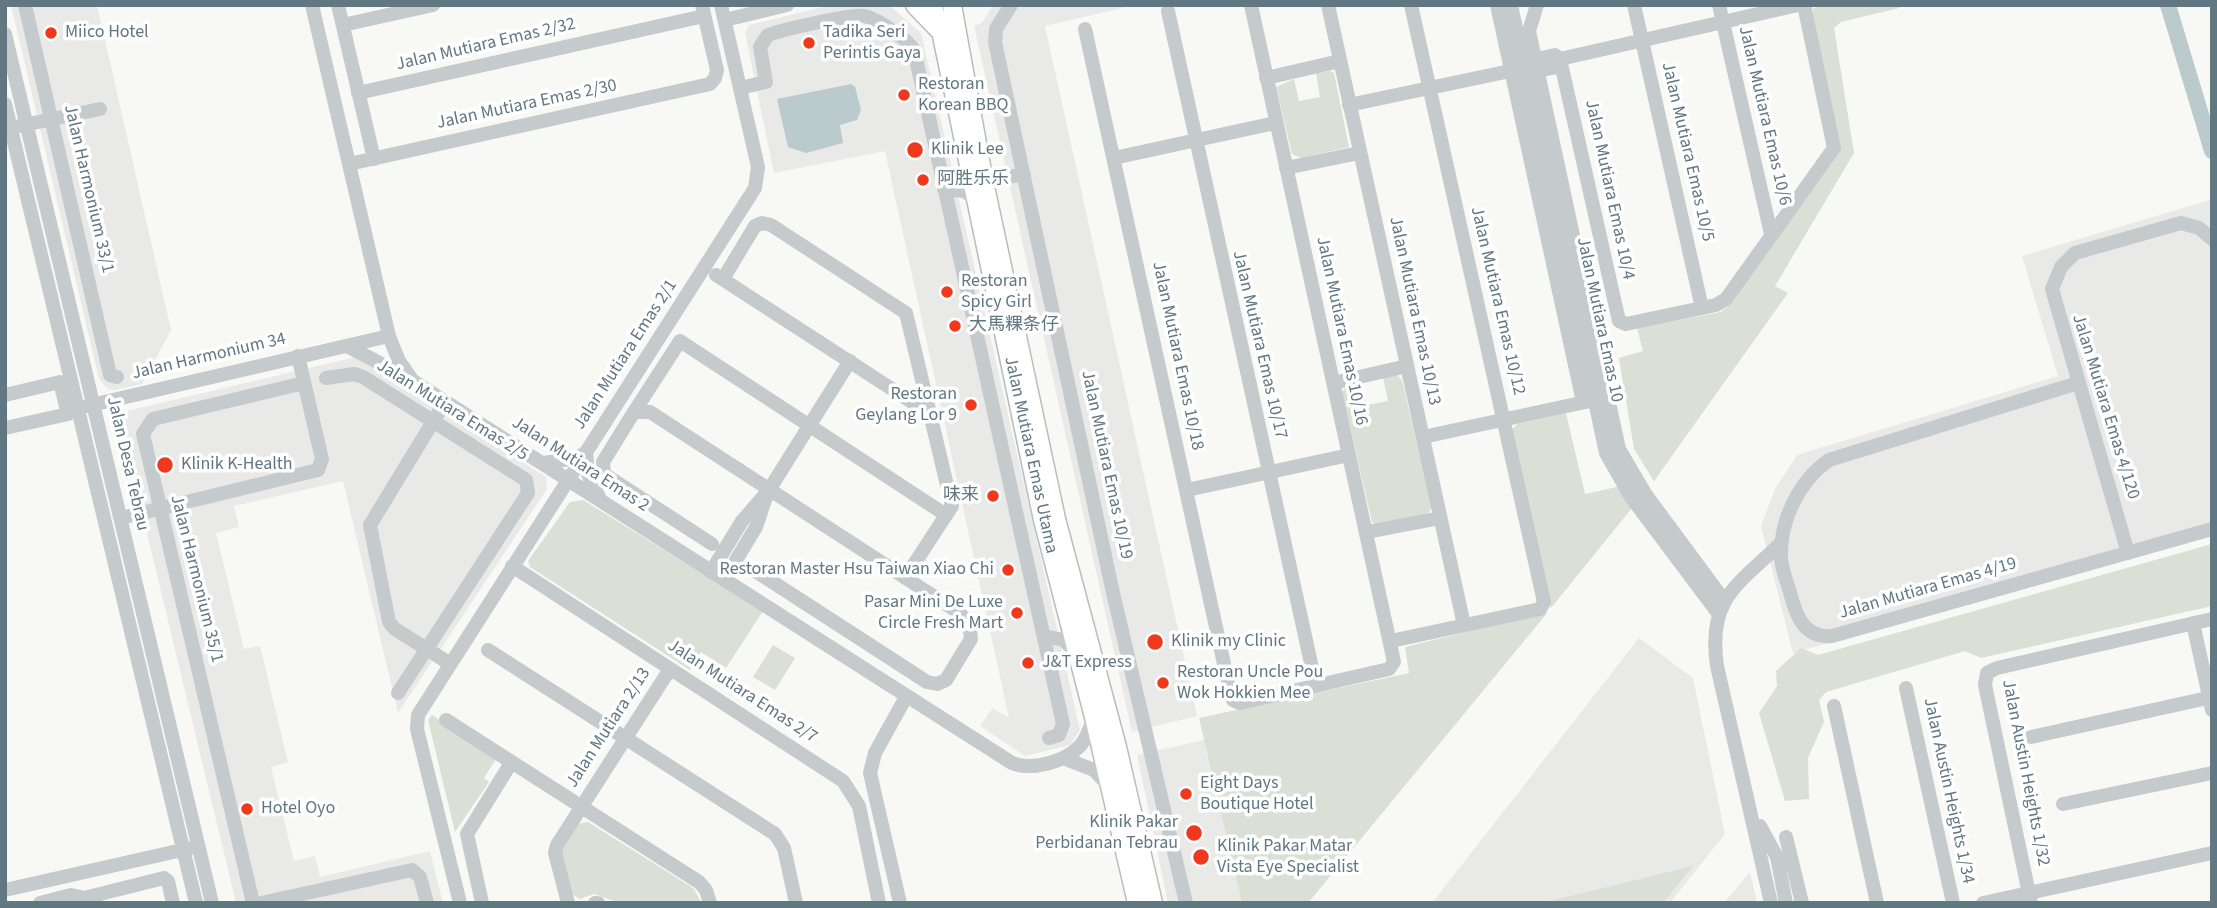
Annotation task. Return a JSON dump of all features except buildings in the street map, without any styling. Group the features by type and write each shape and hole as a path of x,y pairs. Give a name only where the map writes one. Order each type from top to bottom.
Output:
{"main road":[{"path":"915,5 948,31"},
{"name":"Jalan Mutiara Emas Utama","path":"932,5 948,31 984,182 1056,519 1117,747 1153,903"},
{"path":"948,31 952,5"},
{"path":"948,31 959,5"},
{"name":"Jalan Mutiara Emas Utama","path":"948,31 968,167 1043,520 1094,717 1137,903"}],"street":[{"name":"Jalan Harmonium 33/1","path":"25,5 110,375 117,377"},
{"name":"Jalan Mutiara Emas 2","path":"312,5 389,336 399,361 413,381 906,697 1018,765 1063,758"},
{"path":"338,5 373,159"},
{"path":"343,25 433,5"},
{"path":"723,9 787,5"},
{"name":"Jalan Mutiara Emas 10/19","path":"1011,5 995,34 1113,593 1186,903"},
{"name":"Jalan Mutiara Emas 10/16","path":"1251,5 1394,664 1389,670 1315,686"},
{"name":"Jalan Mutiara Emas 10/13","path":"1328,5 1464,625"},
{"name":"Jalan Mutiara Emas 10/12","path":"1411,5 1544,605 1540,609 1464,625"},
{"path":"1423,437 1505,420 1594,392 1510,71 1497,5"},
{"path":"1513,5 1525,9 1536,5"},
{"name":"Jalan Mutiara Emas 10","path":"1513,5 1531,66 1594,392 1619,449 1646,495 1721,606"},
{"name":"Jalan Mutiara Emas 10","path":"1531,66 1528,31 1536,5"},
{"name":"Jalan Mutiara Emas 10/5","path":"1634,5 1702,308"},
{"name":"Jalan Mutiara Emas 10/6","path":"1719,5 1771,234"},
{"path":"1349,105 1510,71 1517,75 1555,55 1560,59 1798,5"},
{"path":"1702,308 1724,301 1832,151 1834,139 1804,5"},
{"name":"Jalan Mutiara Emas 2/1","path":"460,903 417,723 421,708 449,663 519,571 552,507 705,268 757,181 758,167 723,9"},
{"name":"Jalan Mutiara Emas 2/30","path":"349,163 713,81 716,70 703,11"},
{"name":"Jalan Mutiara Emas 2/32","path":"358,93 703,11"},
{"name":"Jalan Mutiara Emas 10/17","path":"1168,11 1315,686"},
{"path":"740,88 766,82 760,47 768,35 849,17 868,17 907,42 914,50 1063,724 1059,735 1049,738"},
{"name":"Jalan Mutiara Emas 10/18","path":"1085,29 1233,701 1240,703 1315,686"},
{"name":"Jalan Desa Tebrau","path":"5,34 212,903"},
{"name":"Jalan Mutiara Emas 10/4","path":"1560,59 1619,321 1626,324 1702,308"},
{"path":"1266,78 1339,61"},
{"name":"Jalan Desa Tebrau","path":"5,104 196,903"},
{"path":"11,127 100,108"},
{"path":"1114,158 1275,123"},
{"path":"1286,168 1359,153"},
{"path":"944,189 959,182 968,167"},
{"path":"984,182 1024,174"},
{"path":"944,189 964,191 976,199"},
{"path":"723,279 755,226 762,223 771,225 906,313 952,506 905,578"},
{"name":"Jalan Mutiara Emas 4/120","path":"2128,553 2052,295 2058,272 2075,253 2181,223 2199,228 2212,239"},
{"path":"705,268 932,415"},
{"path":"78,338 101,333"},
{"name":"Jalan Harmonium 34","path":"77,408 389,336"},
{"path":"755,600 742,589 725,549 604,474 603,462 680,341 946,515"},
{"path":"349,347 413,381"},
{"path":"121,518 318,470 322,459 298,356"},
{"path":"676,549 704,558 718,555 756,527 769,489 850,361"},
{"path":"1333,383 1407,366"},
{"name":"Jalan Mutiara Emas 2/5","path":"326,378 360,376 526,480 529,489 425,649"},
{"path":"5,395 60,382 68,414 5,428"},
{"name":"Jalan Harmonium 35/1","path":"253,903 143,440 148,422 304,383"},
{"name":"Jalan Mutiara Emas 4/19","path":"2078,383 1829,460 1800,491 1789,512 1782,542 1782,562 1797,618 1811,632 1826,637 2212,529"},
{"path":"445,402 370,526 389,622 449,663"},
{"path":"634,412 650,412 958,612 969,623 971,639 946,680 937,684 928,682 754,569"},
{"path":"552,507 554,478 544,463 576,458 586,452 588,474 601,500"},
{"path":"1187,490 1349,455"},
{"path":"552,507 575,495 601,500"},
{"path":"1367,532 1440,518"},
{"path":"1771,903 1753,813 1717,666 1715,635 1721,606 1782,542"},
{"path":"717,576 725,549"},
{"name":"Jalan Mutiara Emas 2/7","path":"519,571 837,776 849,787 859,806 879,903"},
{"path":"1044,636 1060,628 1064,602"},
{"path":"2031,737 2211,702 2193,624 2212,619"},
{"name":"Jalan Austin Heights 1/32","path":"2030,897 1985,685 1987,674 1997,668 2193,624"},
{"path":"1391,641 1464,625"},
{"path":"1044,636 1064,640 1079,658"},
{"path":"398,693 425,649"},
{"path":"488,650 775,834 784,848 796,903"},
{"path":"137,655 153,651"},
{"name":"Jalan Mutiara 2/13","path":"568,903 555,849 670,669"},
{"path":"884,683 894,699 893,719"},
{"name":"Jalan Austin Heights 1/34","path":"1906,688 1953,903"},
{"path":"900,903 870,773 875,753 906,697"},
{"path":"1834,706 1877,903"},
{"path":"893,719 906,712 933,714"},
{"path":"1063,758 1082,743 1094,717"},
{"path":"446,720 699,882 706,890 710,903"},
{"path":"1063,758 1094,770 1111,787"},
{"path":"482,903 467,834 511,763"},
{"path":"2063,804 2212,774"},
{"path":"1753,813 1777,857 1786,903"},
{"path":"1786,837 1802,903"},
{"path":"5,890 199,846"},
{"path":"1983,903 2030,897 2212,853"},
{"path":"261,903 412,870 420,877 427,903"},
{"path":"40,903 71,895 85,900 164,878 168,881 173,903"}],"shaded area":[{"path":"11,5 97,5 171,330 142,384 114,390 108,389 99,379"},
{"path":"831,5 889,5 921,33 1080,730 1070,745 1025,756 980,726 993,708 1009,718 885,151 774,173 745,33 749,25"},
{"path":"993,5 1135,5 1045,26 1197,716 1132,732 974,26 982,23"},
{"path":"1820,5 1900,5 1899,8 1841,22 1834,28 1854,153 1775,286 1788,293 1654,481 1634,449 1619,358 1643,351 1637,328 1721,312 1727,307 1839,153 1813,14 1813,9"},
{"path":"1316,73 1334,73 1349,147 1301,158 1292,154 1276,87 1294,79 1299,101 1320,97"},
{"path":"851,84 855,87 861,110 857,120 840,125 843,143 806,153 788,147 777,99"},
{"path":"2210,200 2212,536 1793,653 1761,526 1775,489 1797,455 2058,376 2022,256"},
{"path":"356,357 546,477 547,489 398,713 343,481 234,506 239,527 216,533 244,649 260,646 288,762 271,767 294,861 315,856 320,877 430,851 443,903 236,903 118,413"},
{"path":"1397,375 1402,380 1432,507 1428,514 1375,524 1372,522 1342,392 1347,386 1361,382 1367,405 1388,401 1383,377"},
{"path":"1566,413 1585,494 1621,486 1632,508 1551,608 1512,430 1517,424"},
{"path":"583,500 763,611 726,668 701,652 690,670 530,567 528,561 570,502"},
{"path":"2212,544 2212,606 1981,658 1965,651 1826,692 1819,700 1824,722 1808,758 1809,799 1785,801 1759,713 1777,686 1776,671 1801,648 1818,655"},
{"path":"1548,612 1308,903 1242,903 1199,718 1409,673 1405,647"},
{"path":"1639,638 1693,678 1725,834 1670,903 1432,903"},
{"path":"773,645 795,658 775,690 753,677"},
{"path":"432,715 496,759 484,778 489,782 455,832 428,720"},
{"path":"1204,740 1242,903 1168,903 1137,755"},
{"path":"588,822 693,888 702,903 620,903 594,894 580,899 570,893 561,851 576,824"},
{"path":"1693,866 1663,903 1542,903"},
{"path":"1750,872 1757,903 1724,903"}],"waterway":[{"path":"2168,5 2212,151"}],"place":[{"name":"Miico Hotel","path":"51,33"},
{"name":"Tadika Seri Perintis Gaya","path":"809,43"},
{"name":"Restoran Korean BBQ","path":"904,95"},
{"name":"Klinik Lee","path":"915,150"},
{"name":"阿胜乐乐","path":"923,180"},
{"name":"Restoran Spicy Girl","path":"947,292"},
{"name":"大馬粿条仔","path":"955,326"},
{"name":"Restoran Geylang Lor 9","path":"971,405"},
{"name":"Klinik K-Health","path":"165,465"},
{"name":"味来","path":"993,496"},
{"name":"Restoran Master Hsu Taiwan Xiao Chi","path":"1008,570"},
{"name":"Pasar Mini De Luxe Circle Fresh Mart","path":"1017,613"},
{"name":"Klinik my Clinic","path":"1155,642"},
{"name":"J&T Express","path":"1028,663"},
{"name":"Restoran Uncle Pou Wok Hokkien Mee","path":"1163,683"},
{"name":"Eight Days Boutique Hotel","path":"1186,794"},
{"name":"Hotel Oyo","path":"247,809"},
{"name":"Klinik Pakar Perbidanan Tebrau","path":"1194,833"},
{"name":"Klinik Pakar Matar Vista Eye Specialist","path":"1201,857"}]}
